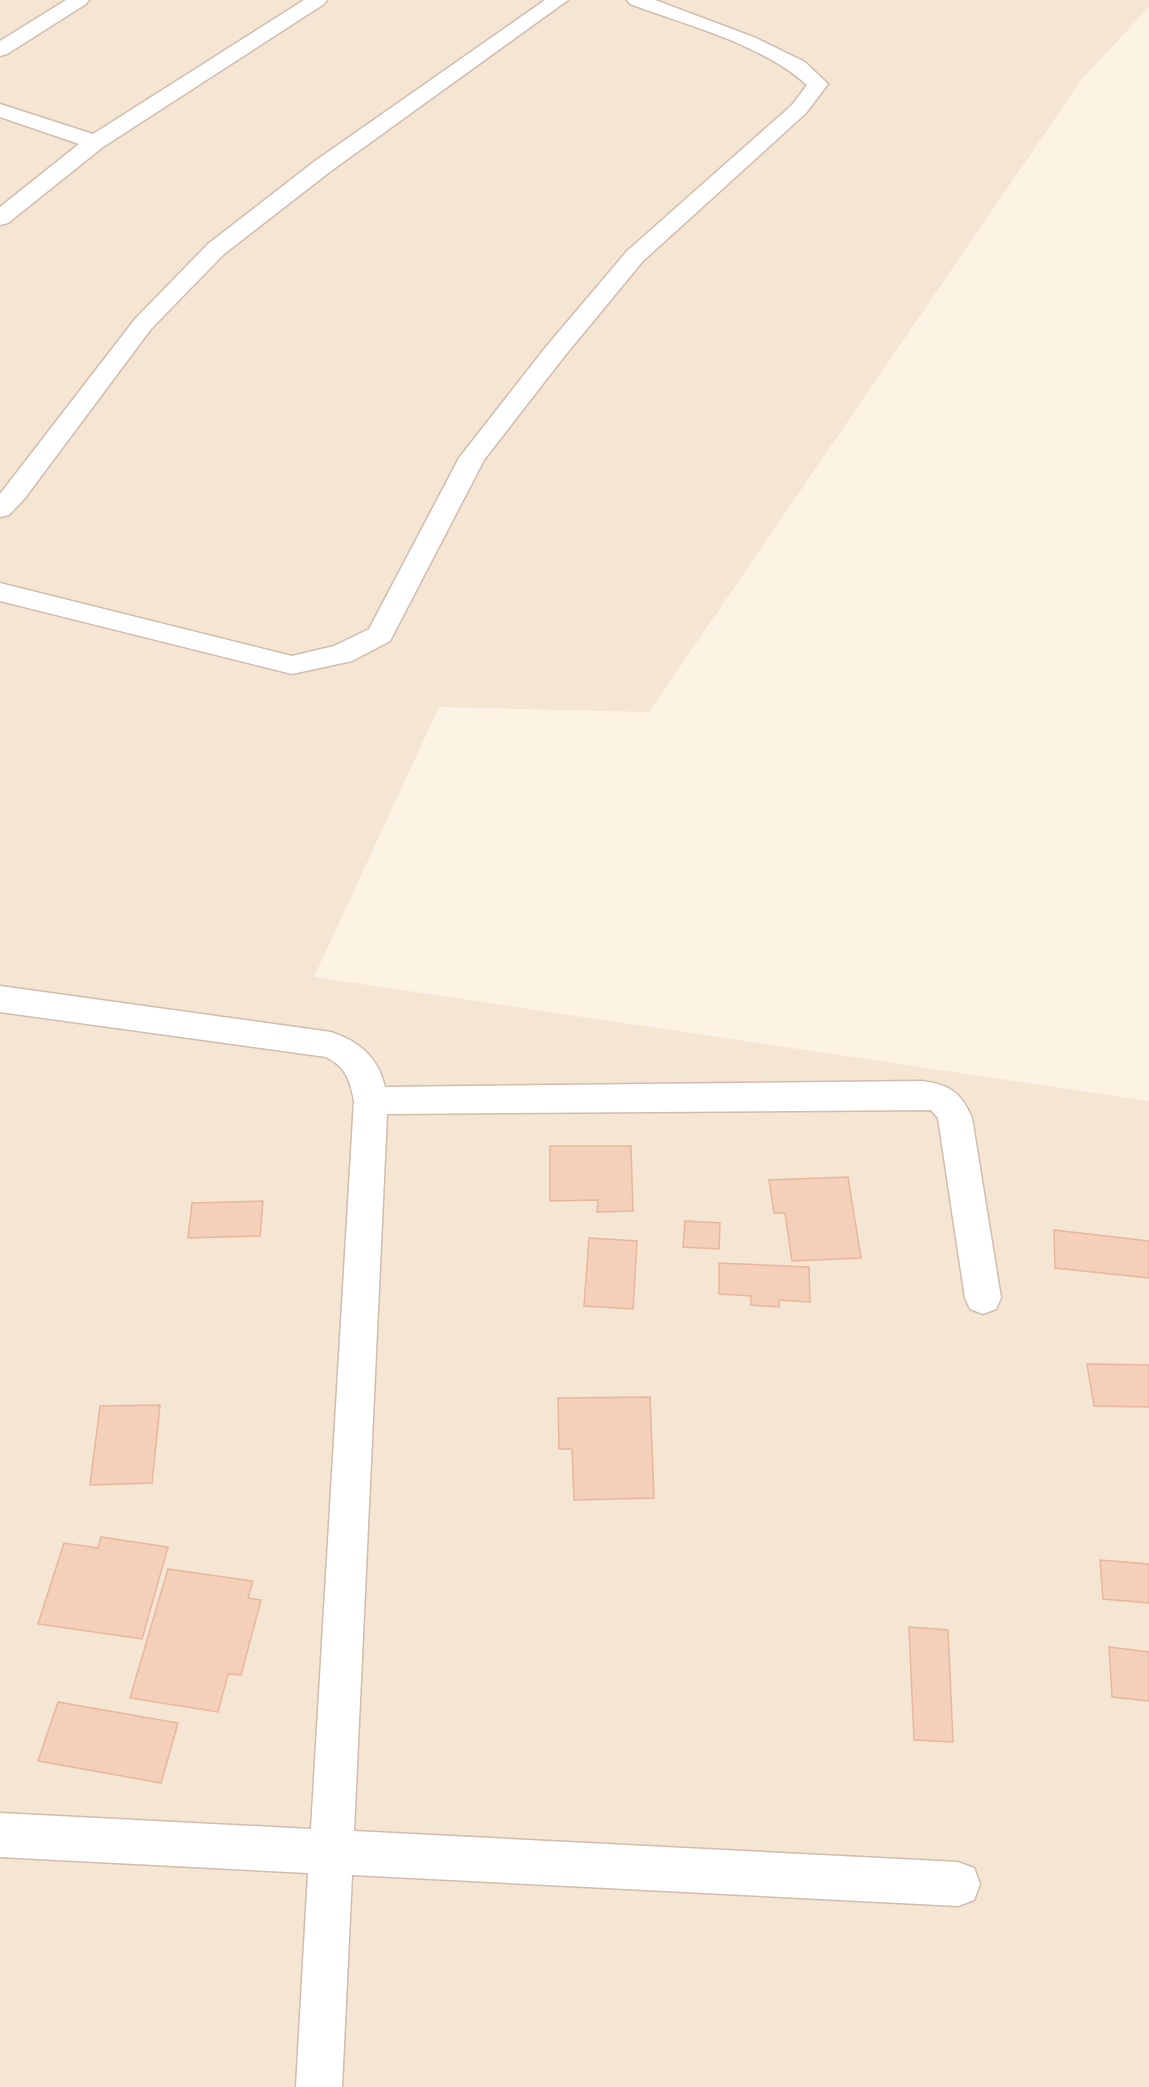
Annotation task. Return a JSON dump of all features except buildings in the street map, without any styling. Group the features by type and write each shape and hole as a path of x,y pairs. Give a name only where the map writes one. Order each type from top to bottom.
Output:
{"street":[{"path":"0,50 79,0"},
{"path":"0,218 95,142 317,0"},
{"path":"0,509 16,492 143,324 216,249 323,166 558,0"},
{"path":"0,592 292,665 342,654 380,634 472,458 554,353 635,256 799,109 818,84 798,66 749,42 637,0"},
{"path":"0,110 95,142"},
{"path":"0,999 331,1045 351,1054 365,1069 371,1101 319,2087"},
{"path":"371,1101 909,1095 943,1098 951,1106 955,1118 983,1298"},
{"path":"0,1835 958,1884"}],"shaded area":[{"path":"0,0 1149,0 1149,7 1082,79 649,712 439,707 314,977 1149,1101 1149,2087 0,2087"}]}
